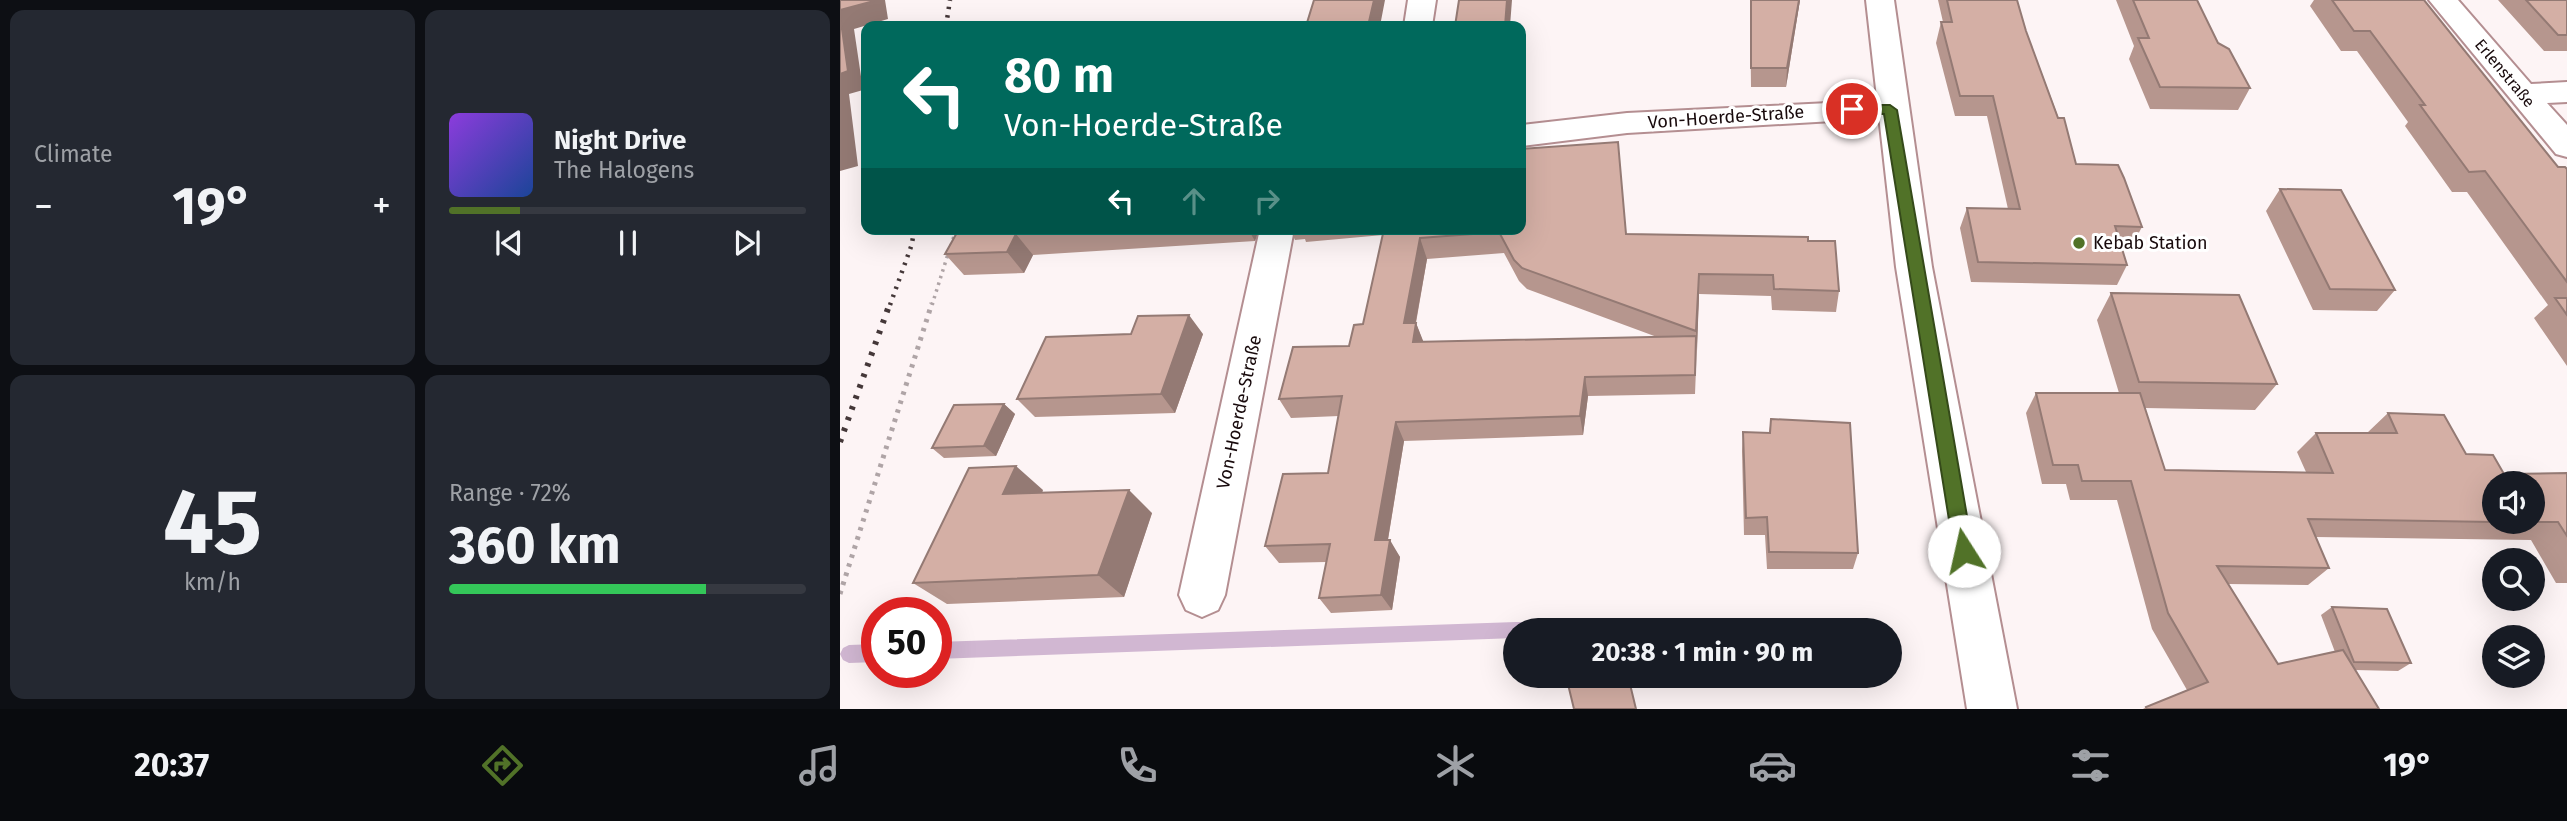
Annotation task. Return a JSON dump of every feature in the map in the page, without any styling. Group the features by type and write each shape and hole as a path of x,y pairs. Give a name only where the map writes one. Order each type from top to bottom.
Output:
{"street":[{"path":"1419,21 1422,0"},
{"path":"1880,0 1890,110 1935,393 1992,709"},
{"name":"Erlenstraße","path":"2443,0 2567,146"},
{"path":"2522,94 2567,92"},
{"name":"Von-Hoerde-Straße","path":"1526,134 1627,123 1890,110"},
{"name":"Von-Hoerde-Straße","path":"1202,595 1276,235"}],"path":[{"path":"840,594 954,235"}],"building":[{"path":"840,0 874,0 874,1 840,10"},
{"path":"1314,0 1374,0 1369,21 1308,21"},
{"path":"1459,0 1507,0 1505,21 1456,21"},
{"path":"1751,0 1799,0 1787,68 1751,68"},
{"path":"1947,0 2017,0 2058,118 2064,118 2076,164 2118,165 2124,178 2142,227 2115,226 2127,265 1978,262 1967,208 2020,209 1993,96 1960,96 1941,22 1952,22"},
{"path":"2133,0 2197,0 2218,43 2229,49 2250,88 2160,87 2138,38 2149,38"},
{"path":"2332,0 2424,0 2558,167 2567,169 2567,282 2485,171 2469,172 2420,105 2425,105 2370,31 2354,31"},
{"path":"2526,0 2567,0 2567,35 2558,35"},
{"path":"840,15 848,71 840,74"},
{"path":"1618,142 1626,234 1808,237 1808,241 1835,241 1839,291 1774,289 1773,275 1699,274 1696,331 1522,268 1514,260 1501,235 1526,235 1526,149"},
{"path":"2280,189 2341,190 2395,290 2330,289"},
{"path":"956,235 1016,235 1007,252 945,254"},
{"path":"1383,235 1460,235 1420,238 1404,323 1416,323 1413,342 1696,336 1695,375 1585,377 1580,416 1396,422 1375,540 1390,540 1381,595 1319,598 1330,544 1265,546 1283,474 1328,473 1342,396 1279,399 1293,347 1349,346 1354,325 1363,324"},
{"path":"2111,293 2239,295 2277,384 2139,382"},
{"path":"2555,298 2567,298 2567,315"},
{"path":"1189,315 1161,394 1017,399 1046,337 1131,334 1138,316"},
{"path":"2036,393 2140,393 2165,470 2333,473 2316,433 2397,433 2388,413 2444,415 2466,454 2493,455 2502,471 2482,471 2482,522 2308,519 2329,568 2217,566 2278,664 2343,650 2379,709 2147,709 2146,707 2208,682 2168,613 2131,481 2082,481 2078,465 2053,465"},
{"path":"1004,404 984,446 932,448 954,405"},
{"path":"1771,419 1850,423 1858,553 1769,552 1767,517 1746,518 1743,432 1770,433"},
{"path":"1016,466 1003,494 1129,490 1098,575 913,583 969,468"},
{"path":"2545,473 2567,473 2567,536 2558,522 2545,522"},
{"path":"2332,607 2387,609 2411,663 2354,662"},
{"path":"1569,688 1631,688 1636,709 1574,709"}],"waterway":[{"path":"952,650 1503,630"},
{"path":"849,654 861,654"}],"railway":[{"path":"947,21 950,0"},
{"path":"890,305 913,235"},
{"path":"840,442 890,303"}],"place":[{"name":"Kebab Station","path":"2079,243"}],"route":[{"path":"1852,109 1890,110 1935,393 1964,551"}]}
